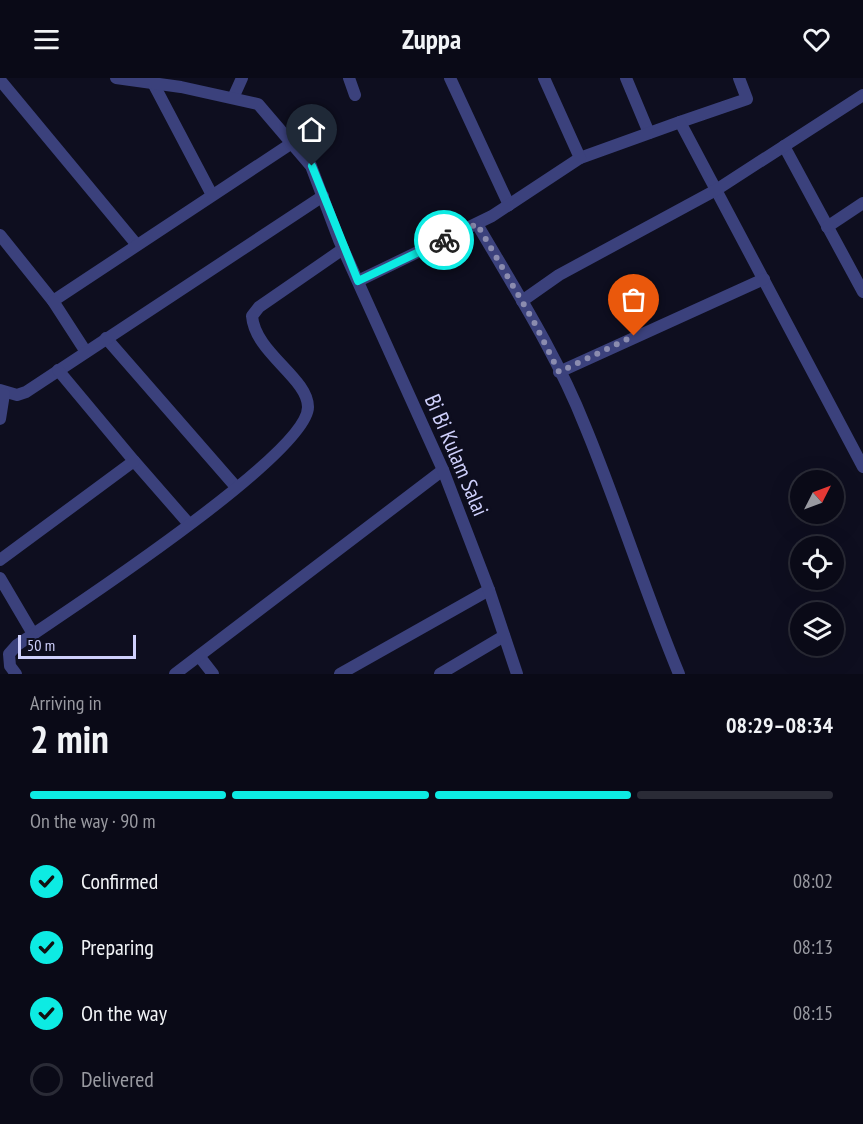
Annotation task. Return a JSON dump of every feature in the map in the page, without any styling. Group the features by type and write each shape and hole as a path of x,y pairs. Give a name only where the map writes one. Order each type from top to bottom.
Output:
{"street":[{"name":"Bi Bi Kulam Salai","path":"116,78 258,104 312,166 343,249 443,470 489,590 517,674"},
{"path":"233,98 242,78"},
{"path":"349,78 355,95"},
{"path":"450,78 509,205"},
{"path":"544,78 580,158"},
{"path":"626,78 649,133"},
{"path":"358,281 477,224 580,158 747,99 739,78"},
{"path":"0,80 137,245"},
{"path":"153,83 212,195"},
{"path":"522,301 559,275 716,190 863,95"},
{"path":"680,123 863,467"},
{"path":"53,300 292,143"},
{"path":"784,146 863,292"},
{"path":"0,419 2,392 17,395 26,392 323,196"},
{"path":"826,227 863,203"},
{"path":"477,224 522,301 585,424 653,613 679,674"},
{"path":"0,235 53,300 86,352"},
{"path":"16,674 10,666 9,654 33,634 148,556 266,464 308,415 308,404 303,392 260,340 253,328 252,316 259,307 343,249"},
{"path":"559,372 764,279"},
{"path":"106,338 236,487"},
{"path":"58,370 189,524"},
{"path":"0,560 134,461"},
{"path":"175,674 443,470"},
{"path":"0,578 33,634"},
{"path":"340,674 360,669 489,590"},
{"path":"440,674 504,636"},
{"path":"199,656 213,674"}],"way so far":[{"path":"444,240 477,224 534,322 559,372 634,336"}],"route":[{"path":"312,166 339,240 358,281 444,240"}]}
